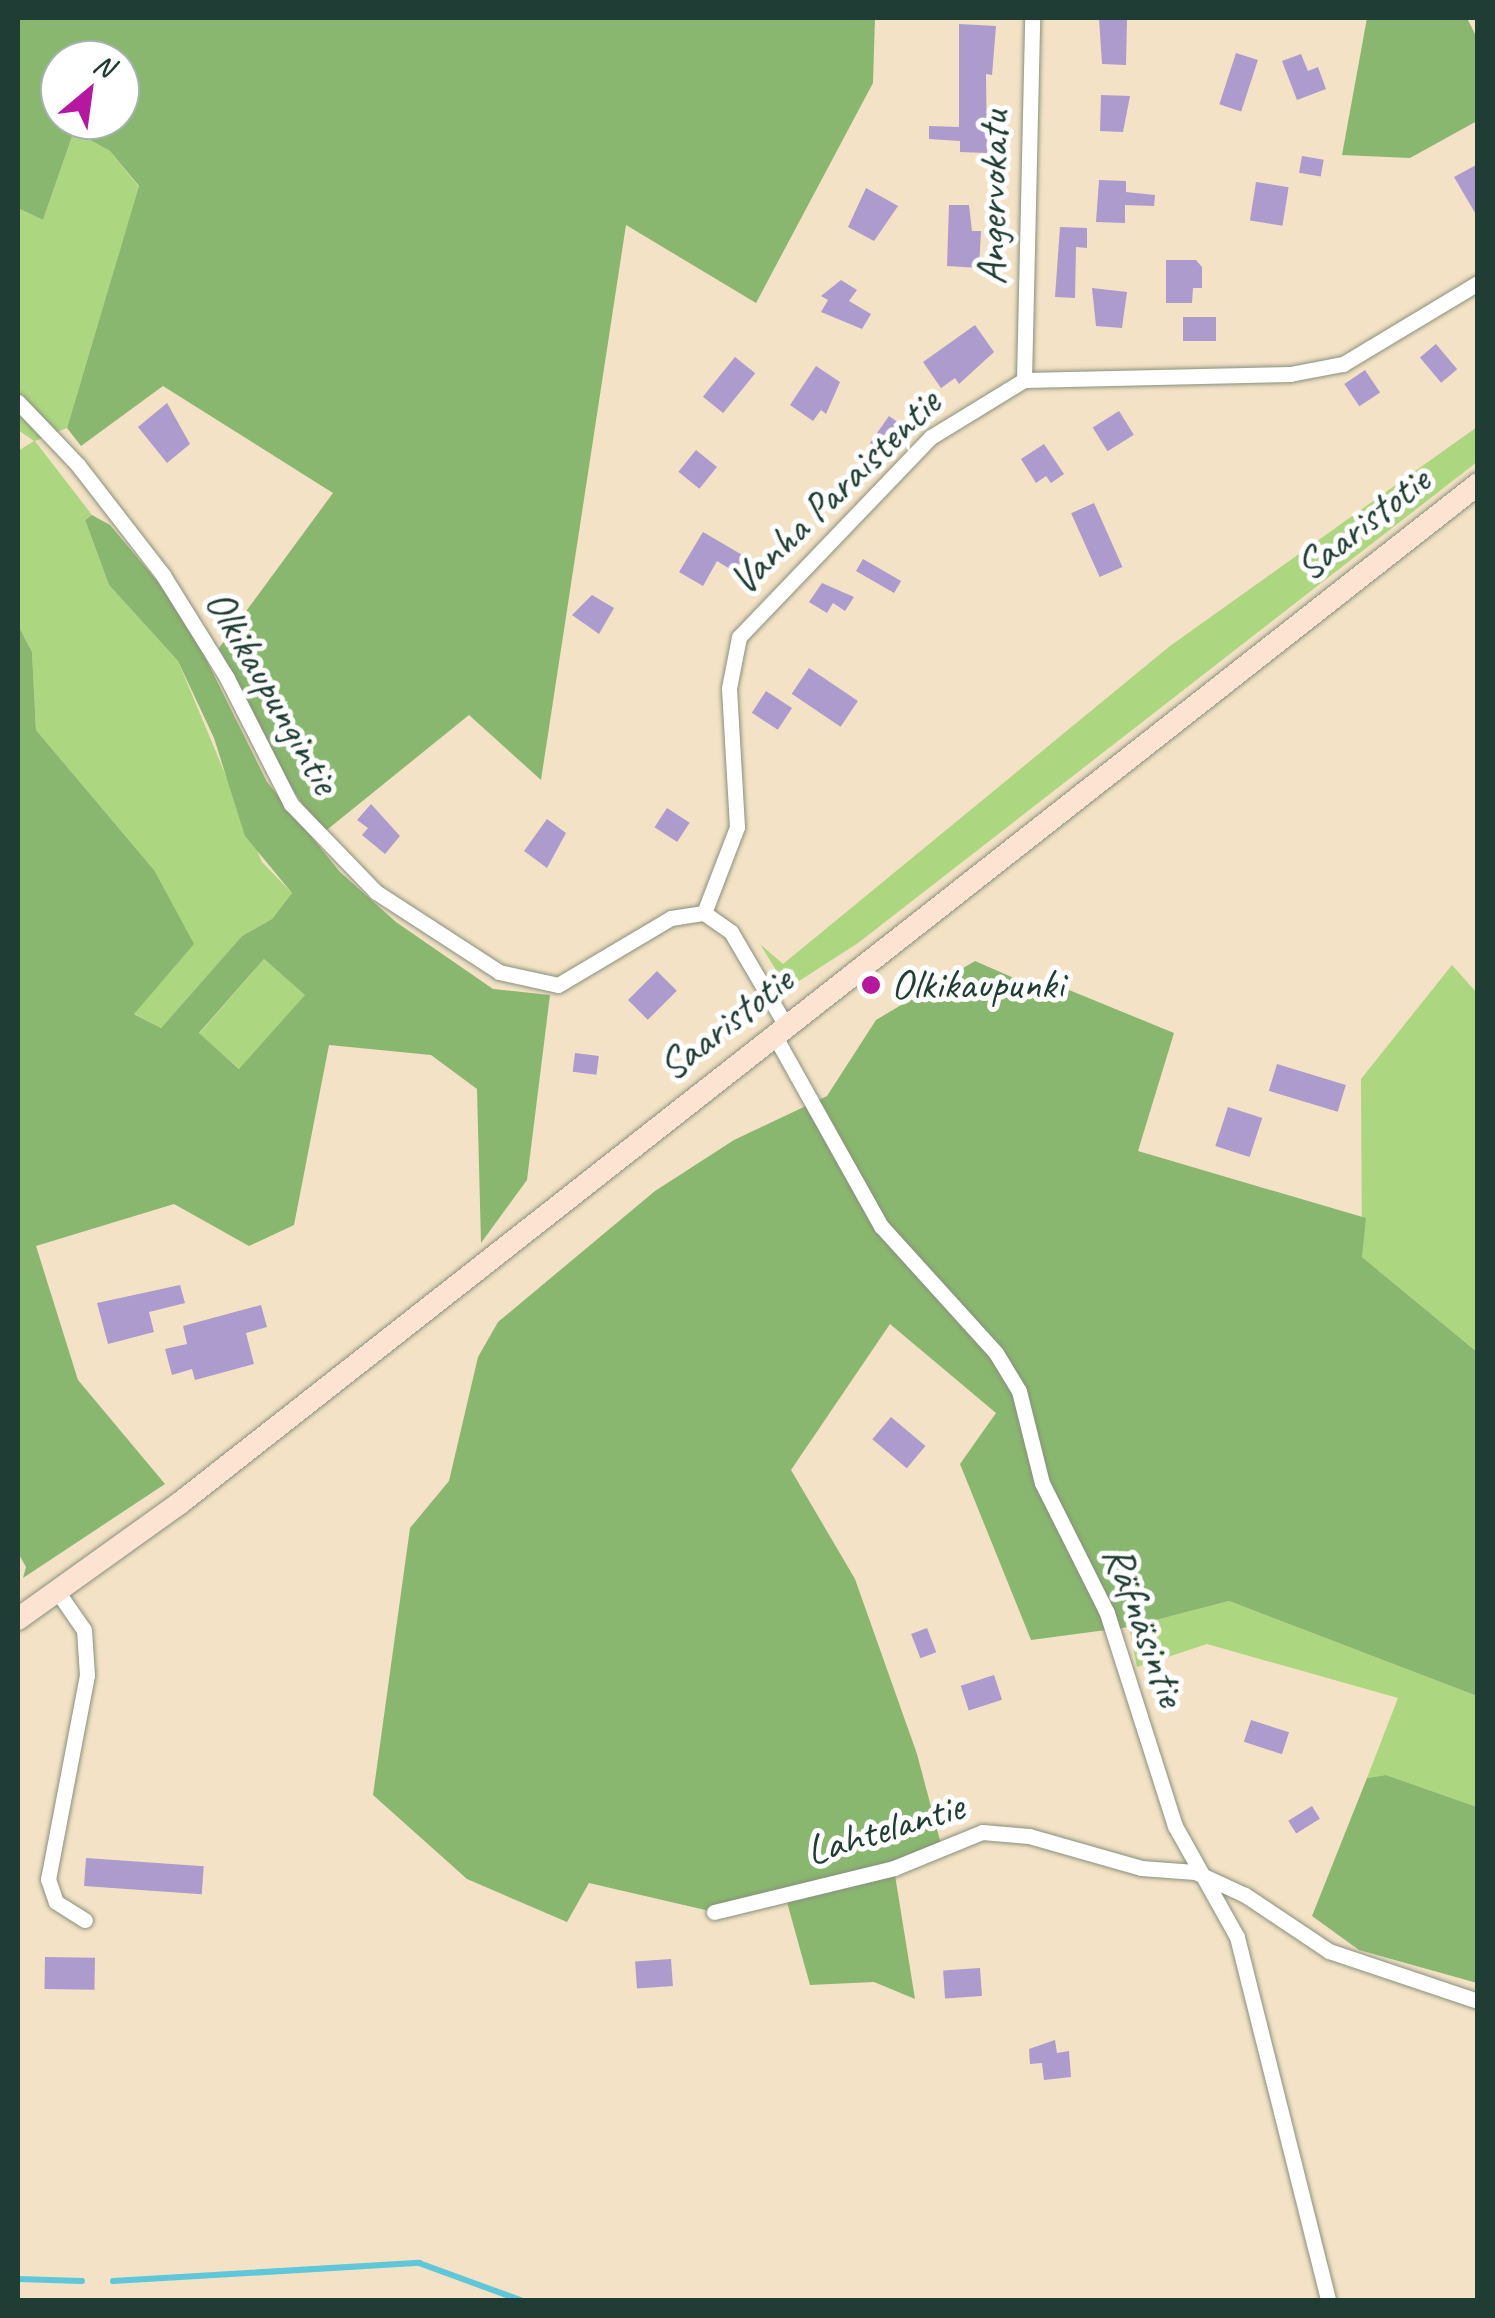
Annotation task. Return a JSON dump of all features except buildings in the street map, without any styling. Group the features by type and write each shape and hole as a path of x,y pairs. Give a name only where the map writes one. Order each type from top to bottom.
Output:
{"main road":[{"name":"Saaristotie","path":"18,1619 195,1491 1478,484"}],"street":[{"name":"Angervokatu","path":"1024,380 1032,18"},
{"name":"Vanha Paraistentie","path":"704,913 737,827 729,688 740,637 931,437 1024,380 1315,371 1369,352 1478,283"},
{"name":"Olkikaupungintie","path":"18,402 78,465 162,575 227,678 291,804 376,892 499,972 558,985 671,918 704,913"},
{"path":"704,913 731,932 779,1029"},
{"name":"Räfnäsintie","path":"779,1029 882,1226 996,1353 1019,1391 1042,1483 1107,1613 1195,1872 1236,1938 1328,2300"},
{"path":"58,1592 84,1630 87,1674 48,1878 56,1902 85,1920"},
{"name":"Lahtelantie","path":"714,1912 894,1868 982,1832 1078,1847 1141,1868 1195,1872"},
{"path":"1195,1872 1244,1895 1330,1951 1478,2001"}],"green space":[{"path":"18,18 875,18 873,83 756,303 626,225 541,780 469,715 323,833 280,772 219,648 333,493 163,386 81,446 67,428 139,186 110,151 90,140 140,140 140,40 40,40 40,140 71,140 43,220 18,208"},
{"path":"1367,18 1467,18 1477,38 1477,121 1410,158 1342,155"},
{"path":"71,140 90,140 110,151 139,187 67,428 35,441 92,515 85,520 109,585 178,661 262,862 292,893 272,919 242,936 161,1028 133,1013 154,870 36,730 32,652 18,625 18,451 34,441 18,430 18,208 43,220"},
{"path":"1477,427 1477,462 858,943 796,983 784,983 760,944 783,964 1170,646"},
{"path":"92,515 110,525 157,581 194,635 267,782 340,872 396,922 493,989 550,995 527,1180 481,1243 477,1089 431,1055 329,1045 294,1225 249,1246 174,1204 36,1246 78,1380 165,1484 23,1578 26,1567 18,1553 18,625 32,652 36,730 154,870 194,944 134,1014 161,1028 242,936 272,919 292,893 245,836 214,738 178,661 109,585 85,520","holes":["264,959 305,995 239,1069 199,1033"]},
{"path":"264,959 306,995 241,1070 199,1034"},
{"path":"975,961 1023,982 1069,990 1174,1033 1138,1151 1366,1218 1362,1257 1477,1352 1477,1696 1229,1601 1129,1627 1031,1640 960,1464 996,1413 890,1324 791,1470 855,1579 917,1754 942,1848 894,1869 915,1999 874,1982 810,1985 785,1895 714,1912 589,1883 567,1922 467,1879 373,1795 410,1528 449,1481 478,1357 498,1322 655,1191 734,1140 827,1096 876,1020"},
{"path":"1452,965 1477,993 1477,1352 1362,1257 1361,1079"},
{"path":"1229,1601 1477,1696 1477,1807 1386,1775 1367,1778 1398,1698 1207,1644 1137,1667 1129,1627"},
{"path":"1386,1775 1477,1807 1477,1983 1359,1950 1312,1916 1367,1778"}],"waterway":[{"path":"113,2281 419,2263 520,2300"},
{"path":"18,2279 82,2281"}],"place":[{"name":"Olkikaupunki","path":"871,985"}]}
